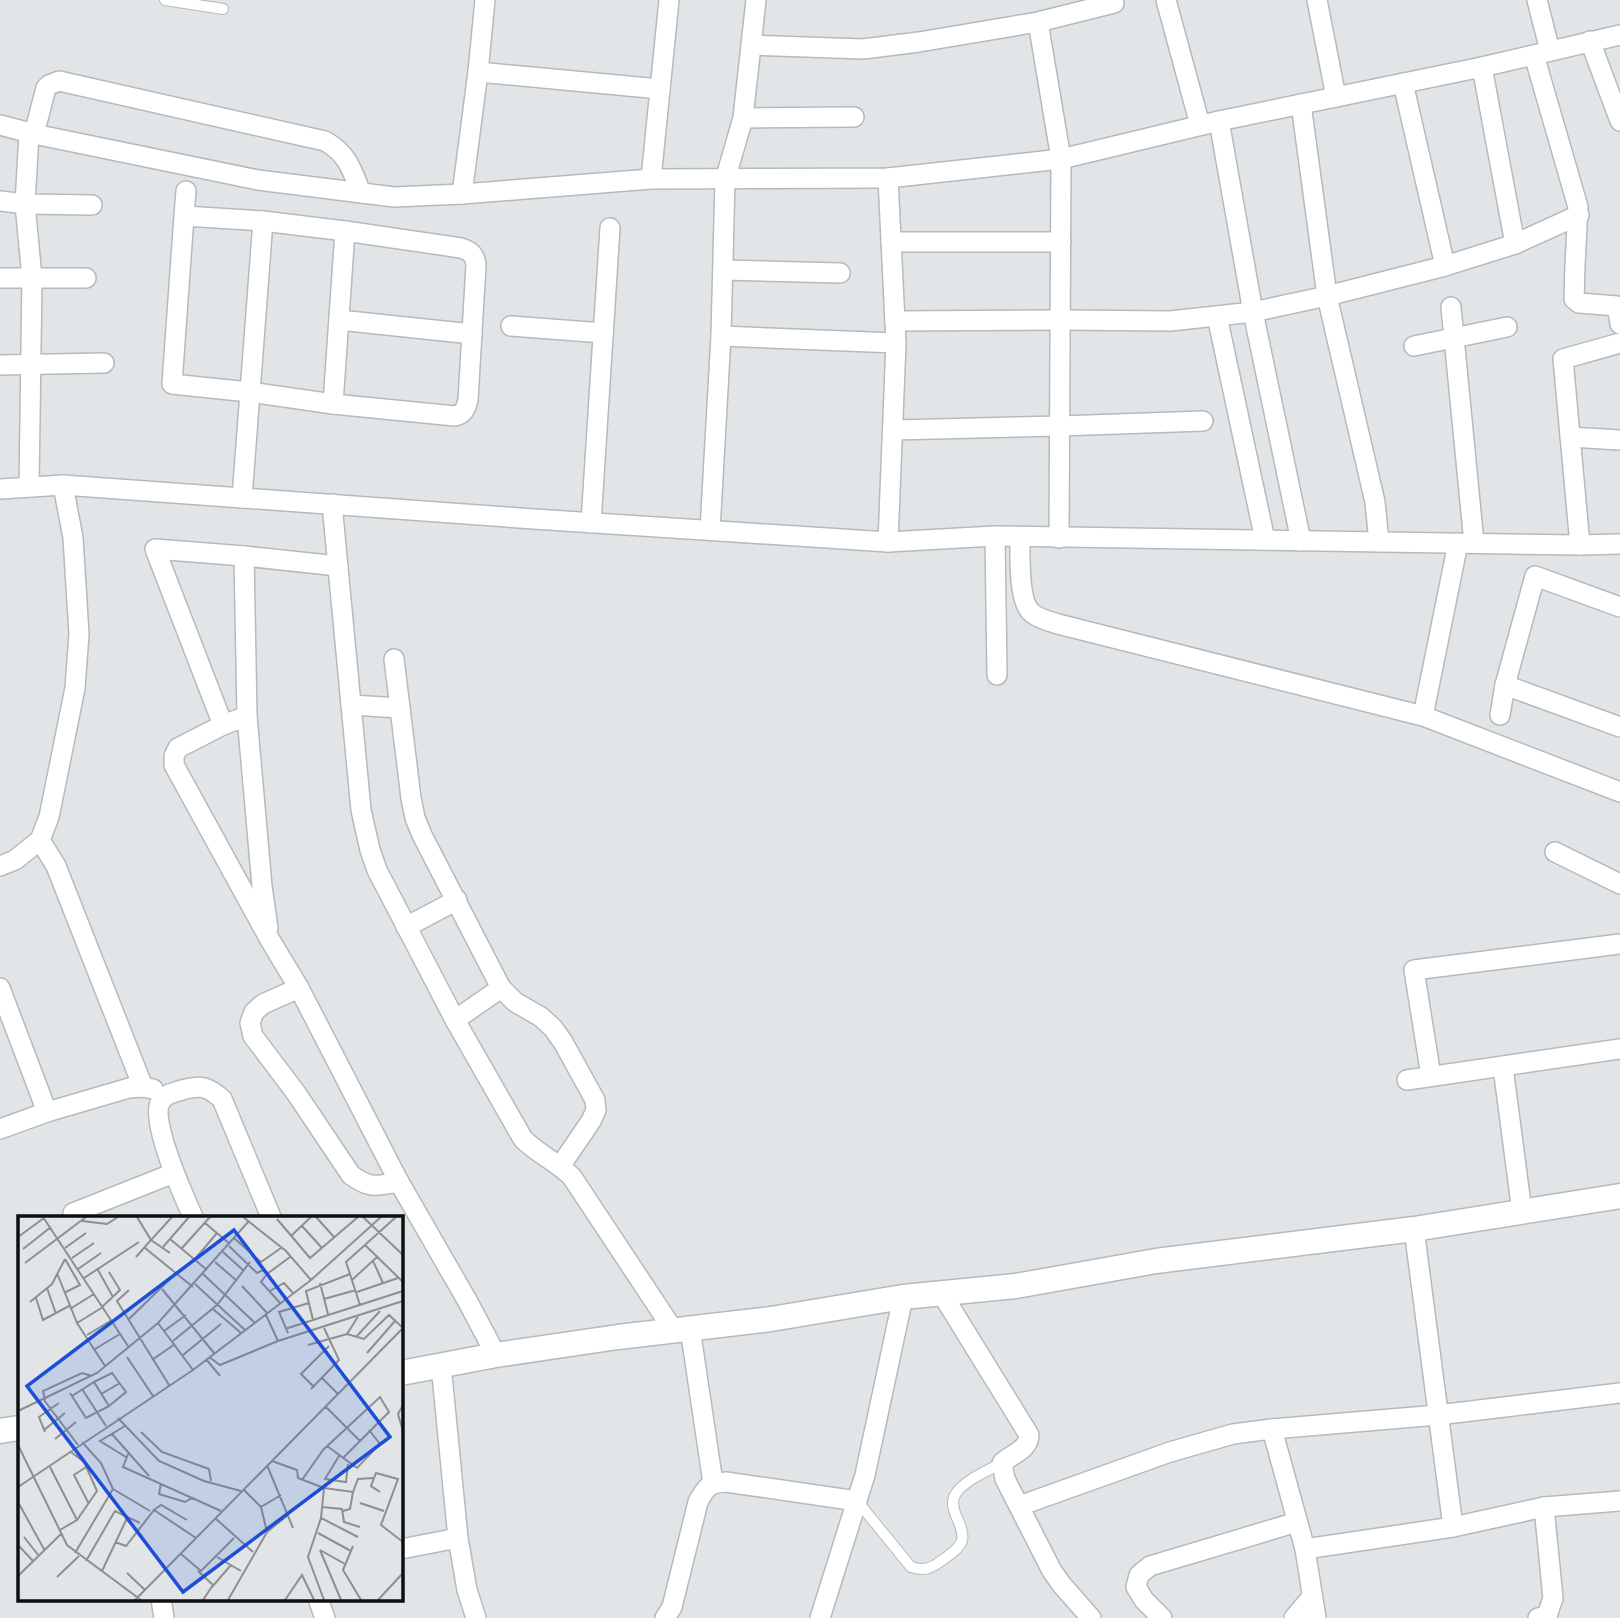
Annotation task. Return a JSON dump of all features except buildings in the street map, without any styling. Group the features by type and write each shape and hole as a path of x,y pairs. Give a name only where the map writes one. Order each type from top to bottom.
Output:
{"street":[{"path":"462,194 485,0"},
{"path":"650,179 669,0"},
{"path":"710,530 721,336 725,180 743,118 755,0"},
{"path":"1166,0 1210,123 1301,541"},
{"path":"1317,0 1336,97"},
{"path":"1536,0 1542,53 1578,207 1574,299 1579,303 1617,306 1620,324"},
{"path":"751,46 863,49 1038,22 1114,3"},
{"path":"1038,22 1061,159 1059,538"},
{"path":"0,125 258,180 394,197 650,179 888,178 1061,159 1210,123 1482,67 1620,35"},
{"path":"1590,41 1620,121"},
{"path":"1482,67 1515,244"},
{"path":"478,72 660,89"},
{"path":"29,487 32,278 25,204 31,133 49,85 59,81 325,141 344,155 361,193"},
{"path":"1404,83 1445,265"},
{"path":"1301,104 1327,296 1375,502 1379,542"},
{"path":"743,118 854,117"},
{"path":"888,178 896,343 888,542"},
{"path":"184,216 263,221 461,248 473,253 476,264 468,400 465,410 459,415 446,416 172,384 184,216 186,191"},
{"path":"0,201 92,205"},
{"path":"895,321 1170,321 1253,312 1445,265 1515,244 1579,215"},
{"path":"242,498 263,221"},
{"path":"590,523 610,228"},
{"path":"333,404 345,232"},
{"path":"891,242 1061,242"},
{"path":"723,270 839,273"},
{"path":"0,278 86,278"},
{"path":"1423,716 1466,543 1451,307"},
{"path":"1217,316 1265,540"},
{"path":"339,320 472,334"},
{"path":"511,326 603,332"},
{"path":"1414,346 1507,327"},
{"path":"721,336 896,343"},
{"path":"1580,545 1563,359 1620,343"},
{"path":"0,365 104,363"},
{"path":"893,430 1203,421"},
{"path":"1570,437 1620,440"},
{"path":"0,866 15,860 40,840 49,817 75,688 79,634 73,538 63,485"},
{"path":"0,489 63,485 888,542 995,536 1620,544"},
{"path":"332,504 361,810 377,870 455,1020 523,1139 535,1151 561,1165 572,1177 682,1330 713,1483"},
{"path":"995,536 998,676"},
{"path":"1020,538 1022,580 1027,606 1031,613 1042,618 1071,628 1423,716 1620,792"},
{"path":"223,725 155,549 338,566"},
{"path":"244,556 247,716 262,886 270,940"},
{"path":"1500,715 1505,685 1535,576 1620,607"},
{"path":"394,659 415,818 501,988 514,1002 529,1009 553,1028 595,1100 596,1110 591,1121 561,1165"},
{"path":"1505,685 1620,727"},
{"path":"351,705 400,708"},
{"path":"247,716 178,748 173,756 174,765 299,988 399,1182 496,1355"},
{"path":"40,840 56,866 142,1087"},
{"path":"1555,852 1620,884"},
{"path":"406,927 457,900"},
{"path":"1431,1076 1414,970 1620,944"},
{"path":"0,988 8,1032 47,1112"},
{"path":"299,988 263,1004 254,1012 250,1023 253,1036 296,1093 351,1175 372,1186 399,1182"},
{"path":"455,1020 501,988"},
{"path":"1407,1080 1620,1049"},
{"path":"1503,1067 1522,1212"},
{"path":"0,1129 129,1088 142,1087 167,1094 196,1086 210,1089 222,1099 271,1216"},
{"path":"167,1094 159,1104 157,1115 174,1173 193,1216"},
{"path":"74,1213 174,1173"},
{"path":"402,1373 496,1355 618,1337 771,1319 903,1297 1016,1286 1156,1261 1414,1229 1620,1196"},
{"path":"1414,1229 1453,1527"},
{"path":"943,1294 1029,1435 1030,1441 1025,1447 1002,1463 1004,1479 1052,1571 1091,1618"},
{"path":"820,1618 870,1455 903,1297"},
{"path":"441,1365 457,1538 467,1590 476,1618"},
{"path":"1019,1506 1202,1442 1233,1434 1438,1415 1620,1393"},
{"path":"0,1431 18,1428"},
{"path":"1272,1429 1305,1549 1316,1618"},
{"path":"665,1618 673,1606 698,1502 704,1490 713,1483 726,1482 857,1501"},
{"path":"1305,1549 1453,1527 1544,1507 1620,1500"},
{"path":"1538,1618 1547,1616 1553,1598 1544,1507"},
{"path":"1162,1618 1144,1600 1136,1587 1139,1575 1150,1566 1297,1522"},
{"path":"402,1549 457,1538"},
{"path":"1294,1618 1312,1597"},
{"path":"161,1600 164,1618"},
{"path":"318,1600 326,1618"}],"lane":[{"path":"165,0 200,3 223,9"},
{"path":"857,1501 911,1567 921,1570 930,1568 961,1545 962,1531 952,1506 957,1491 962,1485 1002,1463"}]}
